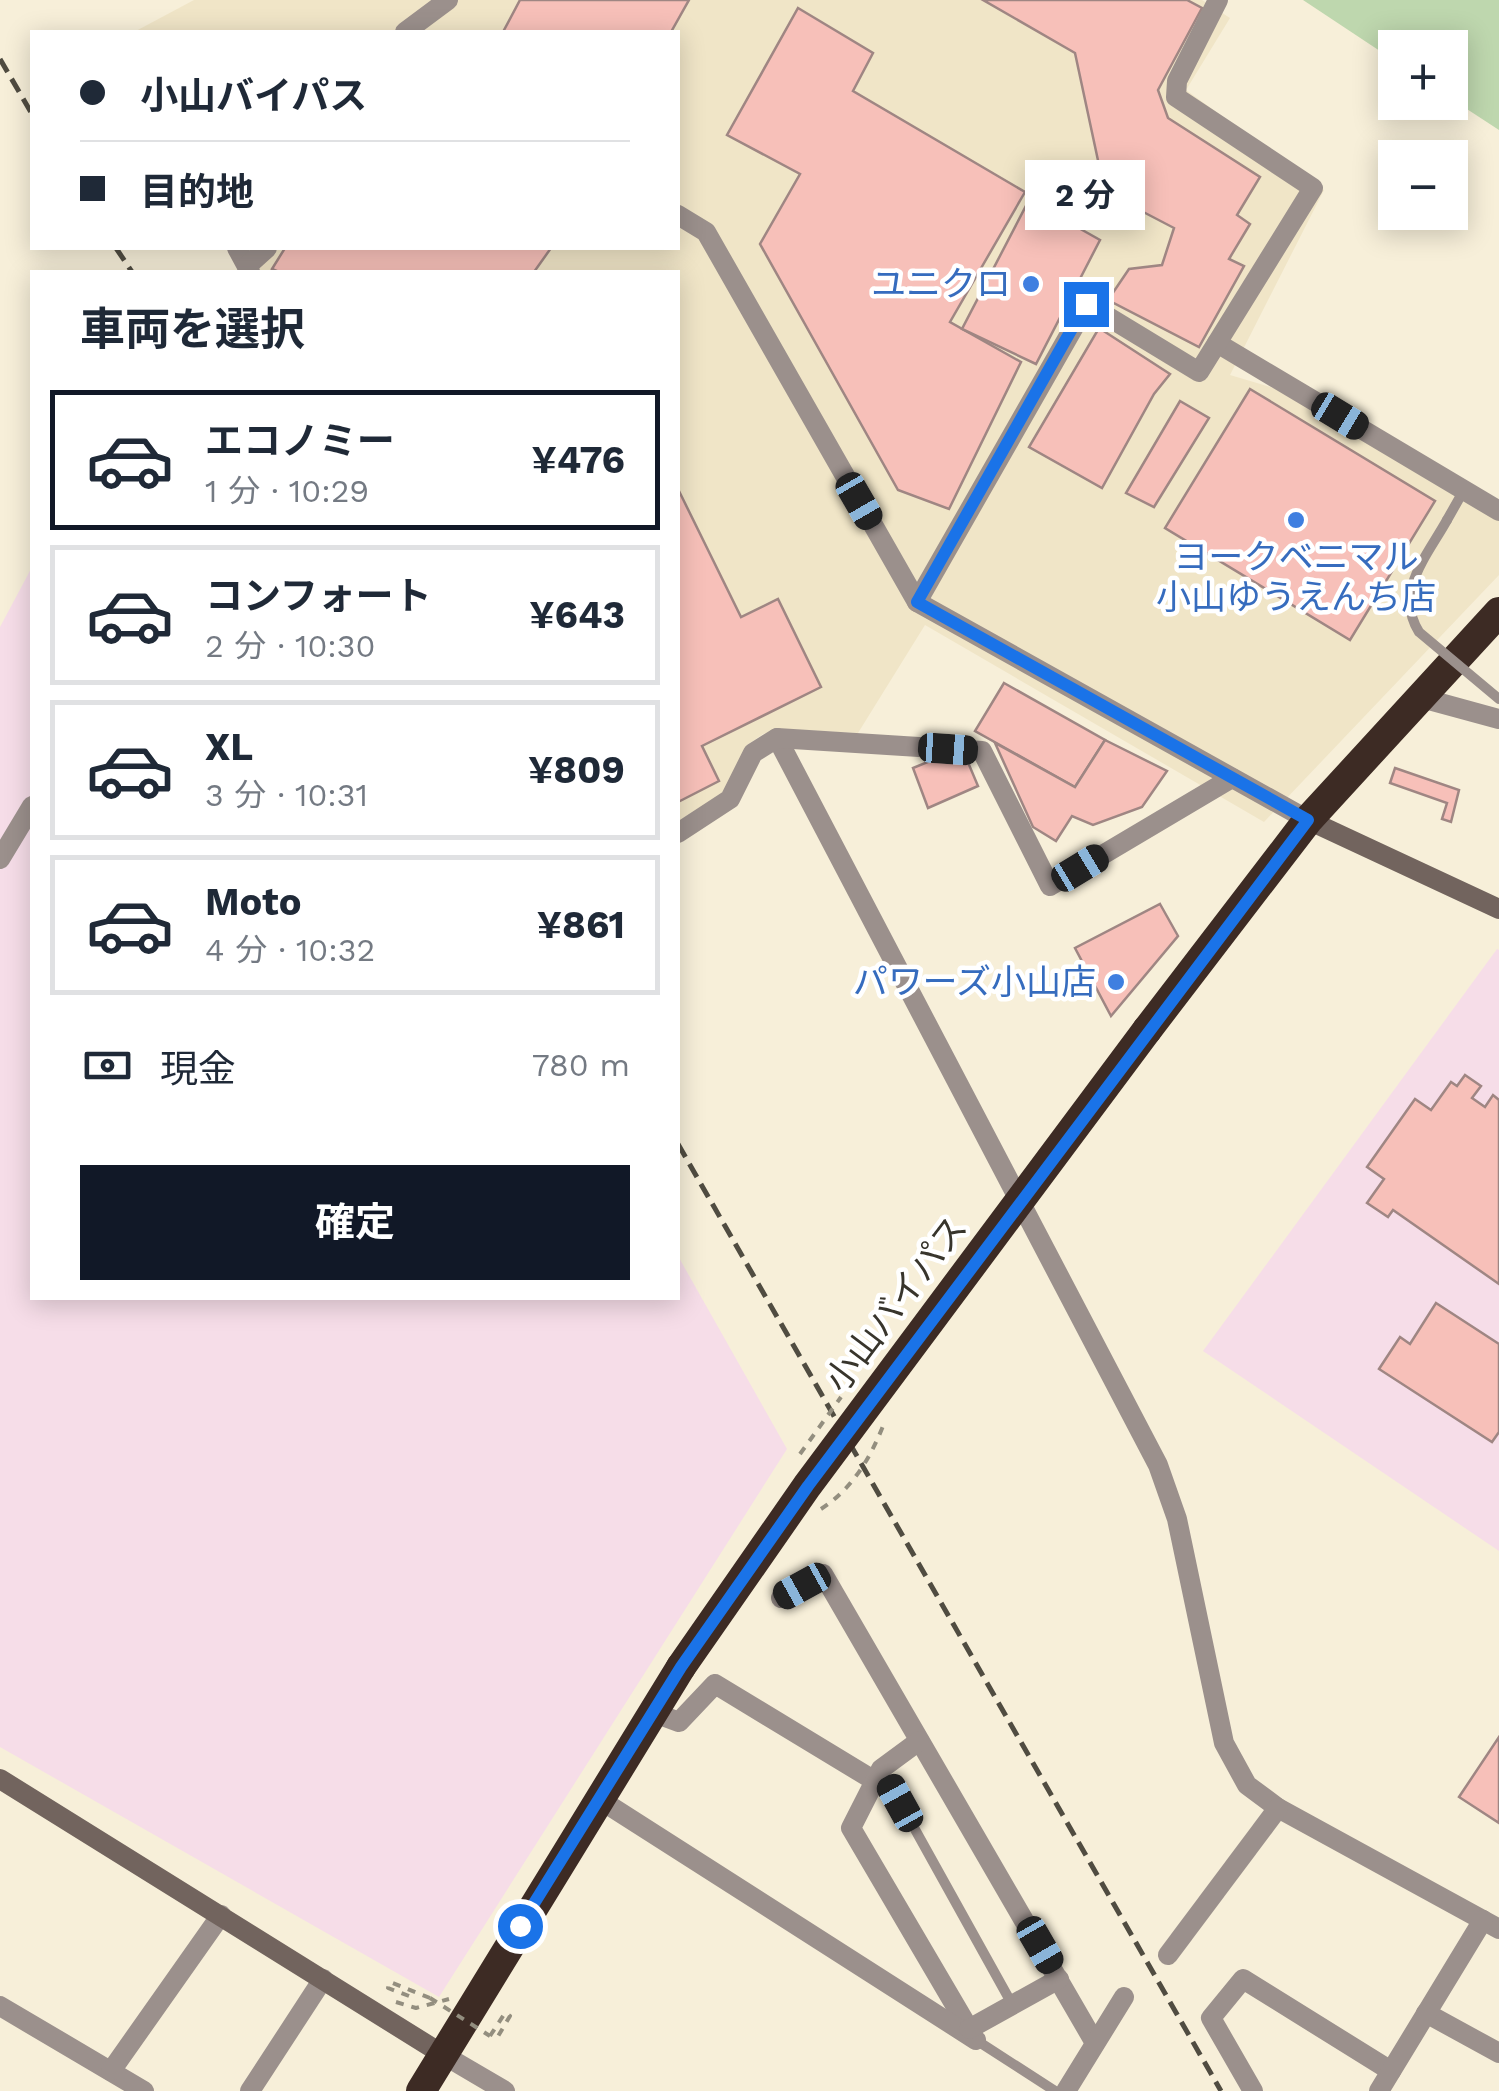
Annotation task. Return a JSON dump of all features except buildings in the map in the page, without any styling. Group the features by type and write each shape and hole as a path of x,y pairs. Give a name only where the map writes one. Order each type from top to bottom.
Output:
{"highway":[{"name":"小山バイパス","path":"421,2091 652,1712 808,1486 1308,820 1499,612"}],"street":[{"path":"408,30 448,0"},
{"path":"917,602 1086,304 1199,372 1313,188 1176,97 1177,81 1218,0"},
{"path":"680,217 706,232 917,602 1308,820 1499,909"},
{"path":"1216,344 1499,511"},
{"path":"1418,697 1499,719"},
{"path":"680,832 730,800 753,753 777,738 982,752 1050,886 1232,778"},
{"path":"777,738 1158,1465 1177,1519 1224,1744 1247,1784 1278,1808 1491,1924 1426,2013 1379,2091"},
{"path":"0,859 30,809"},
{"path":"780,1598 824,1574 1096,2042"},
{"path":"652,1712 680,1722 715,1684 878,1775"},
{"path":"919,1741 878,1775 852,1828 973,2034"},
{"path":"0,1778 505,2091"},
{"path":"599,1799 973,2034"},
{"path":"1168,1954 1278,1808"},
{"path":"111,2072 221,1915"},
{"path":"250,2091 322,1979"},
{"path":"973,2034 1012,2005 1060,1979"},
{"path":"1252,2091 1211,2018 1243,1979 1391,2071"},
{"path":"1066,2091 1124,1997"},
{"path":"0,2006 144,2091"},
{"path":"1426,2013 1499,2054"}],"lane":[{"path":"1464,490 1408,590 1411,619 1419,632 1499,699"},
{"path":"878,1775 1012,2005"},
{"path":"973,2034 1055,2091"}],"path":[{"path":"409,1996 388,1988 390,1982 430,1998 493,2037"},
{"path":"380,1994 416,2008 429,2007 462,1986"}],"shaded area":[{"path":"194,0 1202,0 1230,18 1186,90 1324,190 1230,375 1287,392 1499,520 1499,575 1264,822 925,625 858,733 780,729 763,734 747,745 732,782 718,797 680,820 680,270 257,270 244,250 680,250 680,30 138,30"},
{"path":"30,571 30,1300 680,1300 680,1260 787,1449 439,1997 0,1747 0,627"},
{"path":"1499,950 1499,1551 1203,1351"}],"green space":[{"path":"1303,0 1499,0 1499,130 1468,110 1468,30 1378,30 1378,50"}],"railway":[{"path":"0,59 30,111"},
{"path":"117,250 131,270"},
{"path":"680,1147 1221,2091"}],"place":[{"name":"ユニクロ","path":"1031,284"},
{"name":"ヨークベニマル 小山ゆうえんち店","path":"1296,520"},
{"name":"パワーズ小山店","path":"1116,982"}],"route":[{"path":"520,1926 681,1667 808,1486 1308,820 917,602 1086,304"}]}
